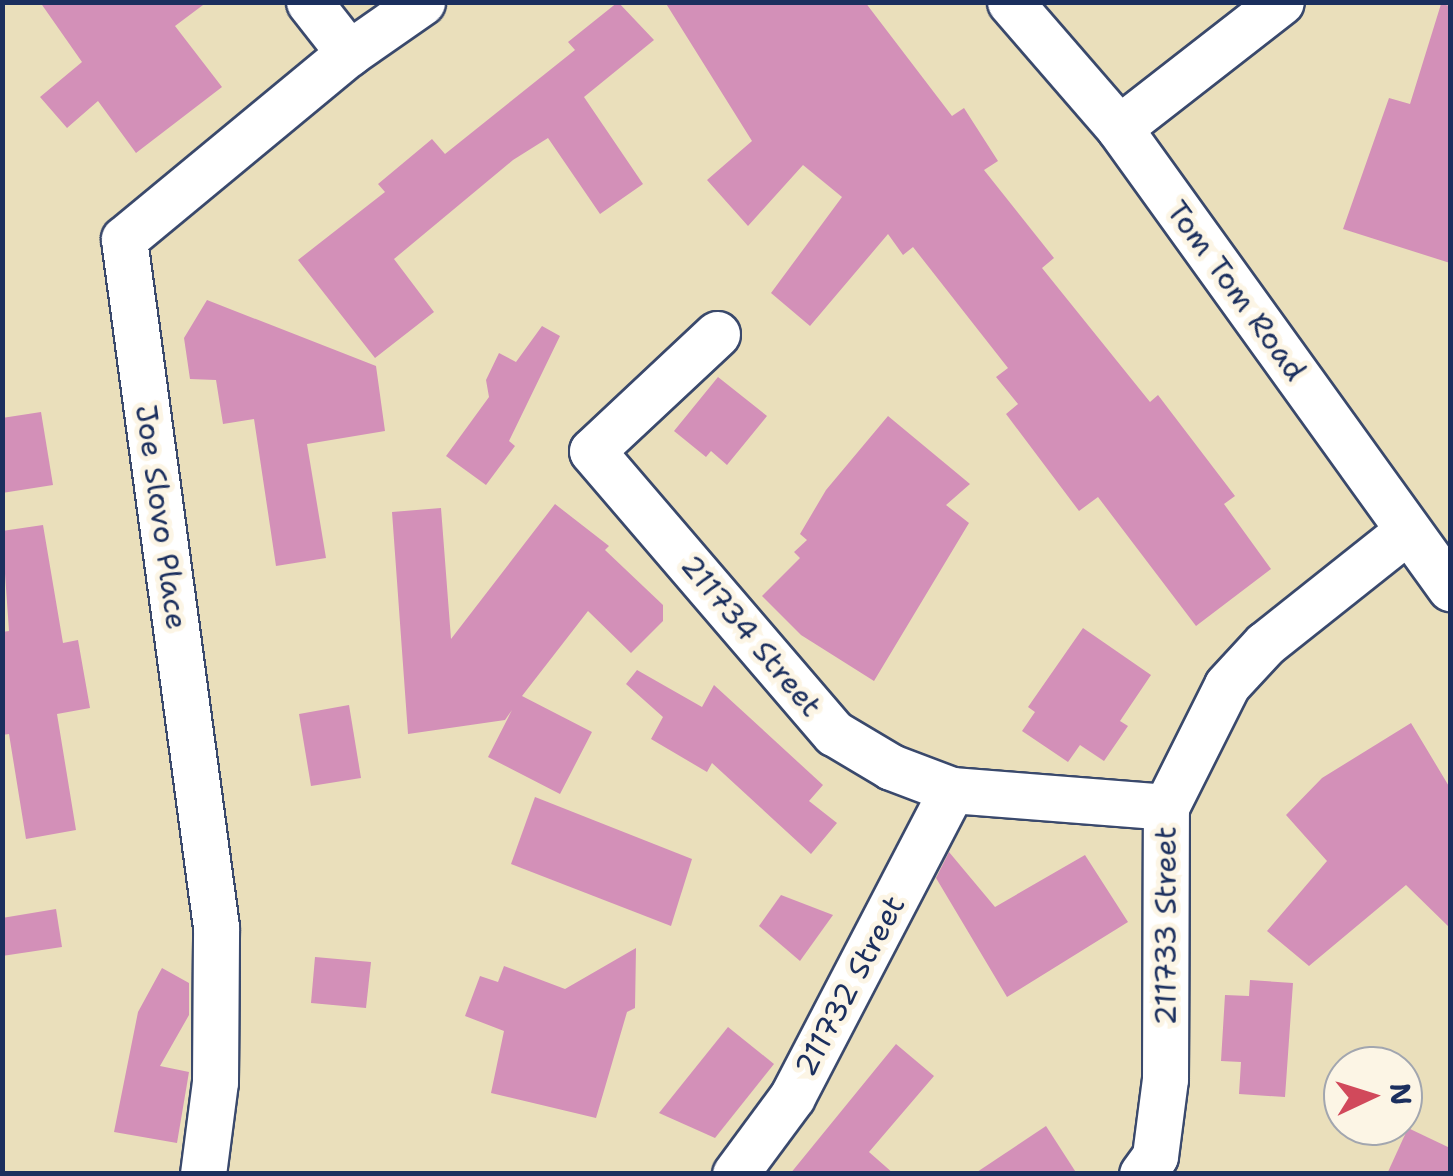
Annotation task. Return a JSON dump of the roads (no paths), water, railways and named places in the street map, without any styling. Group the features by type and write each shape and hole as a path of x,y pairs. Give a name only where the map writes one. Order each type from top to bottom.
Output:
{"street":[{"path":"309,2 349,53"},
{"name":"Joe Slovo Place","path":"204,1174 215,1082 216,927 124,240 349,53 422,2"},
{"name":"Tom Tom Road","path":"1010,2 1119,128 1450,588"},
{"path":"1119,128 1281,2"},
{"name":"211734 Street","path":"716,334 592,452 834,733 892,768 952,790 1166,807"},
{"name":"211733 Street","path":"1142,1174 1155,1156 1165,1078 1166,807 1227,685 1265,644 1407,531"},
{"name":"211732 Street","path":"734,1174 792,1098 952,790"}]}
